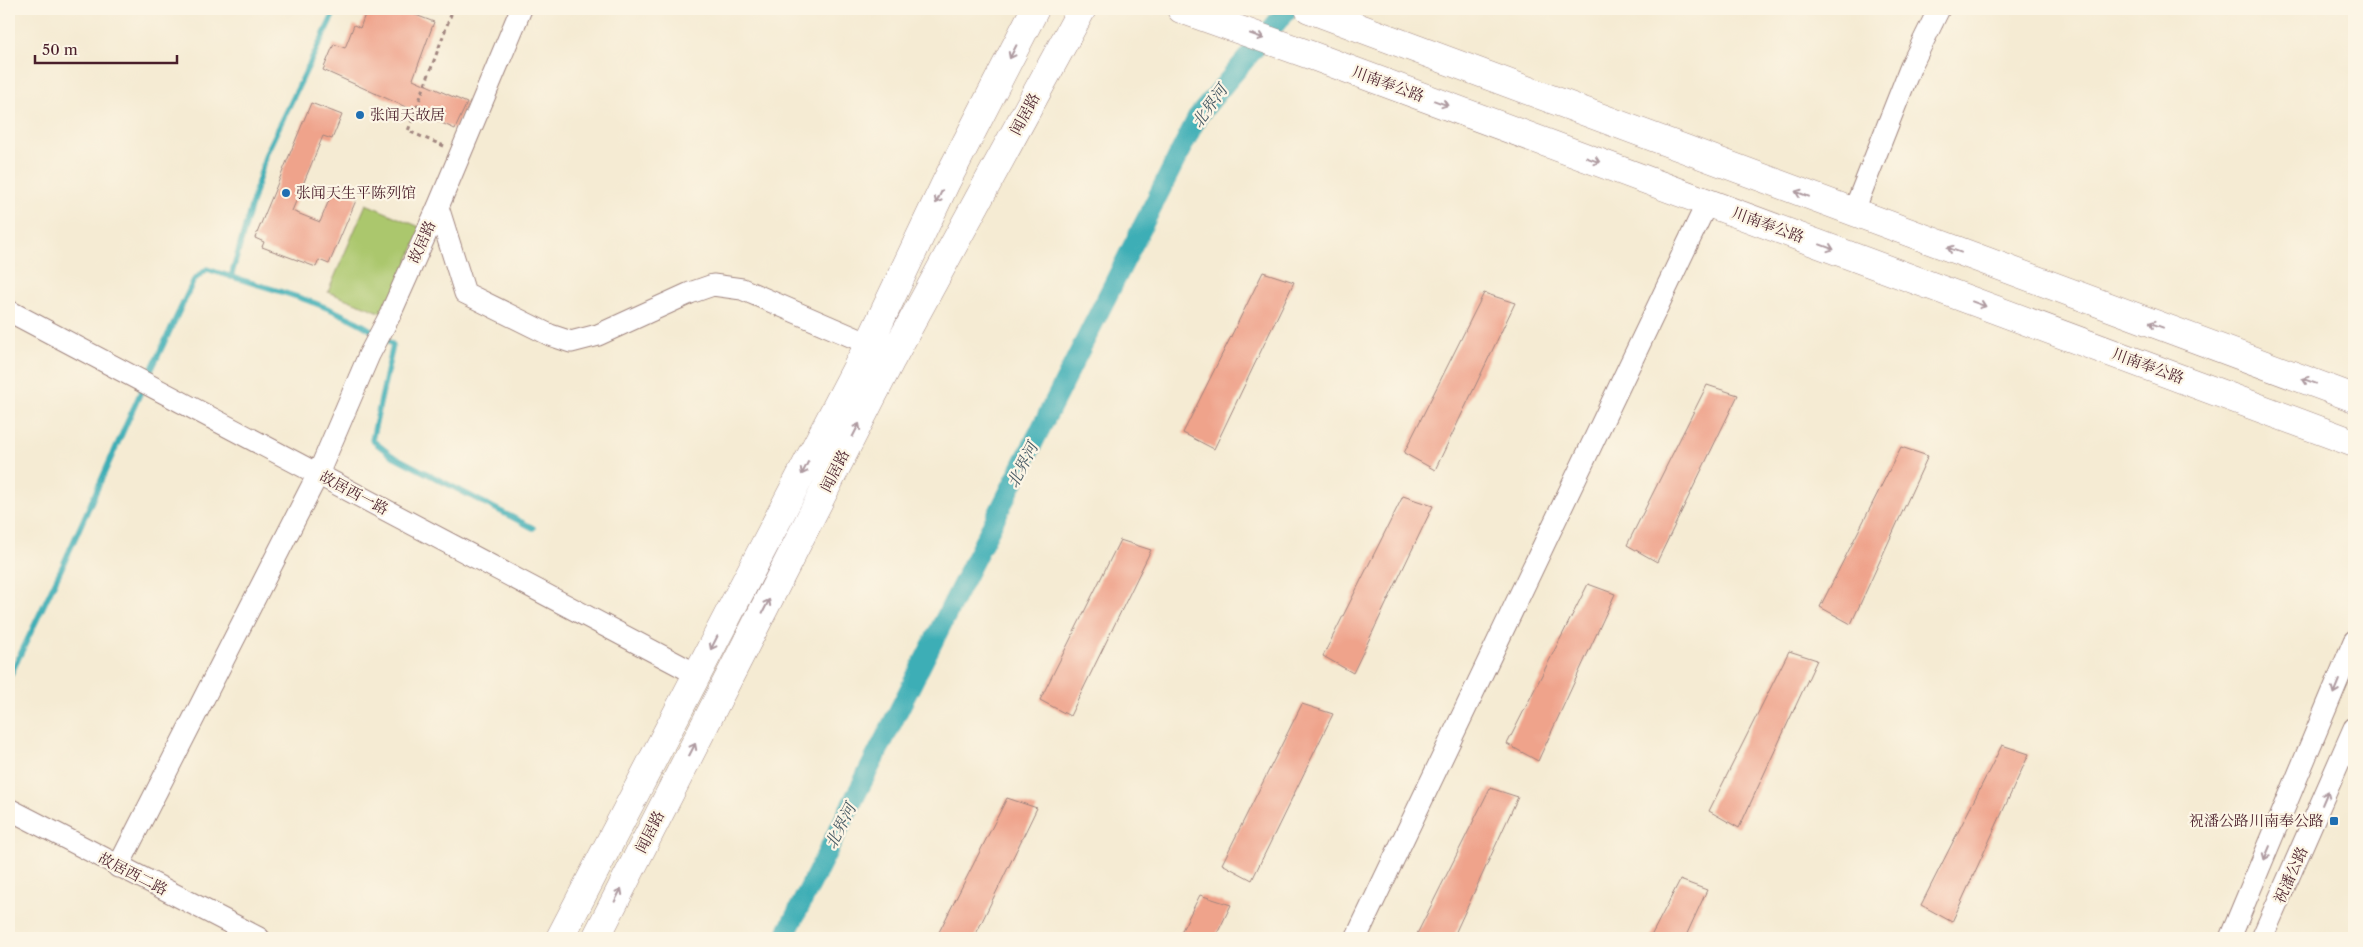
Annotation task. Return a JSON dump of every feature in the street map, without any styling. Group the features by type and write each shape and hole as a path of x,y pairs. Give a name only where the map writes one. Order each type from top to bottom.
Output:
{"main road":[{"path":"560,938 869,344 946,182 1035,9"},
{"name":"闻居路","path":"596,938 891,360 1082,9"},
{"name":"川南奉公路","path":"1181,9 1313,56 2354,443"},
{"path":"1309,9 2354,398"}],"street":[{"name":"故居路","path":"118,866 318,474 369,355 389,317 438,208 521,9"},
{"path":"1853,213 1912,66 1939,9"},
{"path":"1356,938 1707,202"},
{"path":"438,208 465,293 550,335 571,342 598,335 690,293 713,285 742,289 869,344 891,360"},
{"name":"故居西一路","path":"9,311 122,373 163,392 698,675"},
{"path":"2230,938 2354,642"},
{"name":"祝潘公路","path":"2262,938 2354,728"},
{"name":"故居西二路","path":"9,809 259,938"}],"path":[{"path":"453,9 408,131 460,154"}],"green space":[{"path":"366,204 422,228 385,314 328,292"}],"building":[{"path":"367,9 400,9 434,22 413,79 467,103 455,129 323,70 334,44 345,48 354,25 360,28"},
{"name":"张闻天生平陈列馆","path":"311,103 342,115 332,139 323,136 292,211 320,222 334,188 357,198 329,264 319,260 316,267 262,247 264,242 255,238"},
{"path":"1263,272 1294,282 1214,449 1183,433"},
{"path":"1484,293 1515,303 1435,470 1404,453"},
{"path":"1707,385 1738,395 1657,562 1627,545"},
{"path":"1901,447 1928,456 1851,624 1820,607"},
{"path":"1403,496 1433,506 1353,673 1323,656"},
{"path":"1120,540 1151,550 1070,716 1040,700"},
{"path":"1588,584 1615,594 1538,761 1507,744"},
{"path":"1789,651 1817,660 1739,828 1709,811"},
{"path":"1302,704 1333,714 1252,880 1222,864"},
{"path":"2002,745 2029,754 1952,922 1921,905"},
{"path":"1490,788 1518,797 1453,938 1415,938"},
{"path":"1007,798 1037,808 974,938 936,938"},
{"path":"1680,880 1707,890 1685,938 1650,938"},
{"path":"1200,895 1231,905 1215,938 1178,938"}],"waterway":[{"path":"231,277 266,154 336,9"},
{"name":"北界河","path":"784,938 1198,116 1288,9"},
{"path":"147,379 194,280 207,269 315,303 376,333"},
{"path":"384,338 393,345 372,440 391,455 533,528"},
{"path":"9,678 63,565 143,387"}],"place":[{"name":"张闻天故居","path":"360,115"},
{"name":"张闻天生平陈列馆","path":"286,193"},
{"name":"祝潘公路川南奉公路","path":"2334,821"}]}
